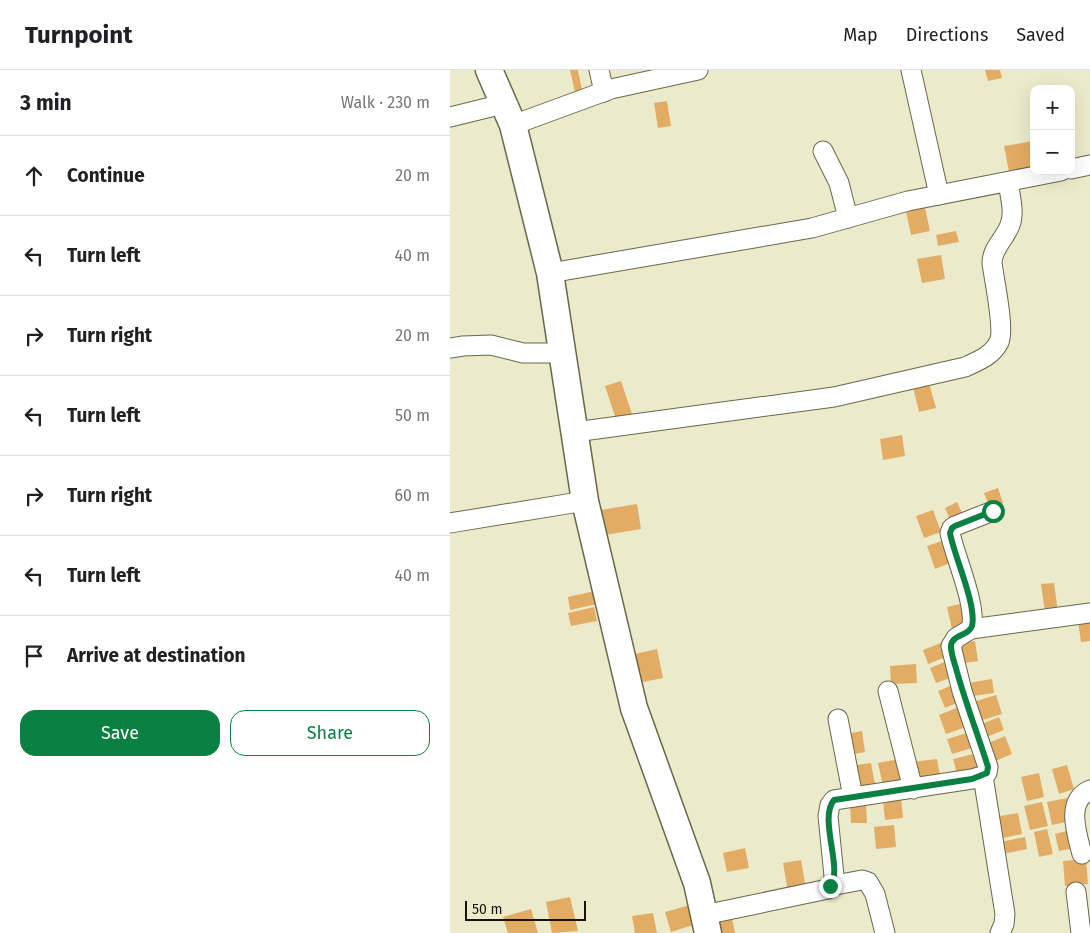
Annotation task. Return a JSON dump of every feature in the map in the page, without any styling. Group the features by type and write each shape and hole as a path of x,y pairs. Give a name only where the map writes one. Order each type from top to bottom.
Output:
{"street":[{"path":"489,70 508,114 550,273 586,500 634,708 696,883 706,924 828,889 834,876 828,816 830,805 834,800 913,789 983,776 987,773 988,767 962,691 951,646 956,638 971,629 1090,613"},
{"path":"599,70 604,92"},
{"path":"450,117 508,114 698,70"},
{"path":"911,70 939,195"},
{"path":"823,151 839,183 848,218"},
{"path":"1075,168 1090,165"},
{"path":"550,273 812,228 908,201 1041,175"},
{"path":"575,432 834,397 965,367 982,360 993,351 1000,340 1001,324 992,254 1011,225 1012,212 1008,182"},
{"path":"450,348 491,345 523,352 563,354"},
{"path":"450,523 586,500"},
{"path":"971,629 972,619 969,598 950,533 955,526 993,511"},
{"path":"888,691 913,789"},
{"path":"838,719 853,797"},
{"path":"983,776 1005,914 1004,924 1000,933"},
{"path":"1082,854 1076,833 1076,806 1080,797 1090,790"},
{"path":"830,886 862,880 868,882 875,894 885,933"},
{"path":"1076,892 1081,933"}],"building":[{"path":"570,70 578,70 582,90 575,92"},
{"path":"985,70 1000,70 1002,78 988,81"},
{"path":"667,101 671,126 658,128 654,103"},
{"path":"1030,142 1030,169 1009,172 1004,146"},
{"path":"924,203 930,231 911,235 905,207"},
{"path":"956,231 959,242 938,246 936,235"},
{"path":"941,255 945,279 922,283 917,259"},
{"path":"621,381 632,414 616,419 605,386"},
{"path":"929,383 936,408 919,412 913,387"},
{"path":"902,435 905,456 883,460 880,439"},
{"path":"998,488 1003,503 990,508 984,493"},
{"path":"957,502 964,517 951,522 945,508"},
{"path":"637,504 641,529 605,535 601,510"},
{"path":"933,510 941,532 924,538 916,516"},
{"path":"942,541 950,563 935,569 927,546"},
{"path":"1054,583 1058,612 1045,613 1041,584"},
{"path":"595,591 597,604 570,610 568,597"},
{"path":"960,604 965,626 952,629 947,607"},
{"path":"594,607 597,621 571,626 568,613"},
{"path":"1090,619 1090,641 1081,642 1078,621"},
{"path":"975,641 978,661 958,664 955,644"},
{"path":"941,643 946,657 928,664 923,650"},
{"path":"657,649 663,678 633,684 626,656"},
{"path":"947,661 953,677 936,683 930,668"},
{"path":"916,664 917,683 891,684 890,666"},
{"path":"992,679 994,693 966,697 963,684"},
{"path":"955,684 961,701 945,708 938,691"},
{"path":"996,695 1002,714 979,721 973,702"},
{"path":"959,707 966,727 946,734 939,715"},
{"path":"999,717 1004,730 984,738 979,725"},
{"path":"862,731 865,752 849,755 846,734"},
{"path":"970,732 975,747 952,754 947,739"},
{"path":"1005,736 1012,754 993,762 986,744"},
{"path":"977,753 980,768 957,774 953,759"},
{"path":"899,759 904,782 883,786 878,763"},
{"path":"937,759 940,776 914,780 912,762"},
{"path":"871,763 876,790 855,794 849,766"},
{"path":"1067,765 1074,789 1059,794 1052,769"},
{"path":"1039,773 1044,797 1027,801 1021,777"},
{"path":"901,798 903,818 885,820 883,800"},
{"path":"1067,798 1071,821 1052,825 1047,802"},
{"path":"1042,802 1048,826 1030,830 1024,806"},
{"path":"850,804 866,804 867,823 851,823"},
{"path":"1018,813 1022,834 998,839 994,817"},
{"path":"894,825 896,847 876,849 874,827"},
{"path":"1047,829 1053,854 1039,857 1034,832"},
{"path":"1070,830 1074,848 1059,851 1055,834"},
{"path":"1025,837 1027,849 1003,854 1000,842"},
{"path":"745,848 749,868 727,872 723,853"},
{"path":"1086,859 1088,884 1065,886 1063,861"},
{"path":"801,860 806,889 788,892 783,863"},
{"path":"570,897 578,931 552,933 546,902"},
{"path":"690,905 696,924 671,932 665,912"},
{"path":"531,909 538,933 508,933 503,917"},
{"path":"653,913 657,933 635,933 632,916"},
{"path":"731,913 735,933 715,933 711,917"}],"route":[{"path":"830,886 833,883 834,876 828,816 830,805 834,800 972,779 987,773 988,767 952,656 951,646 953,642 971,629 972,624 969,598 950,533 955,526 993,511"}]}
